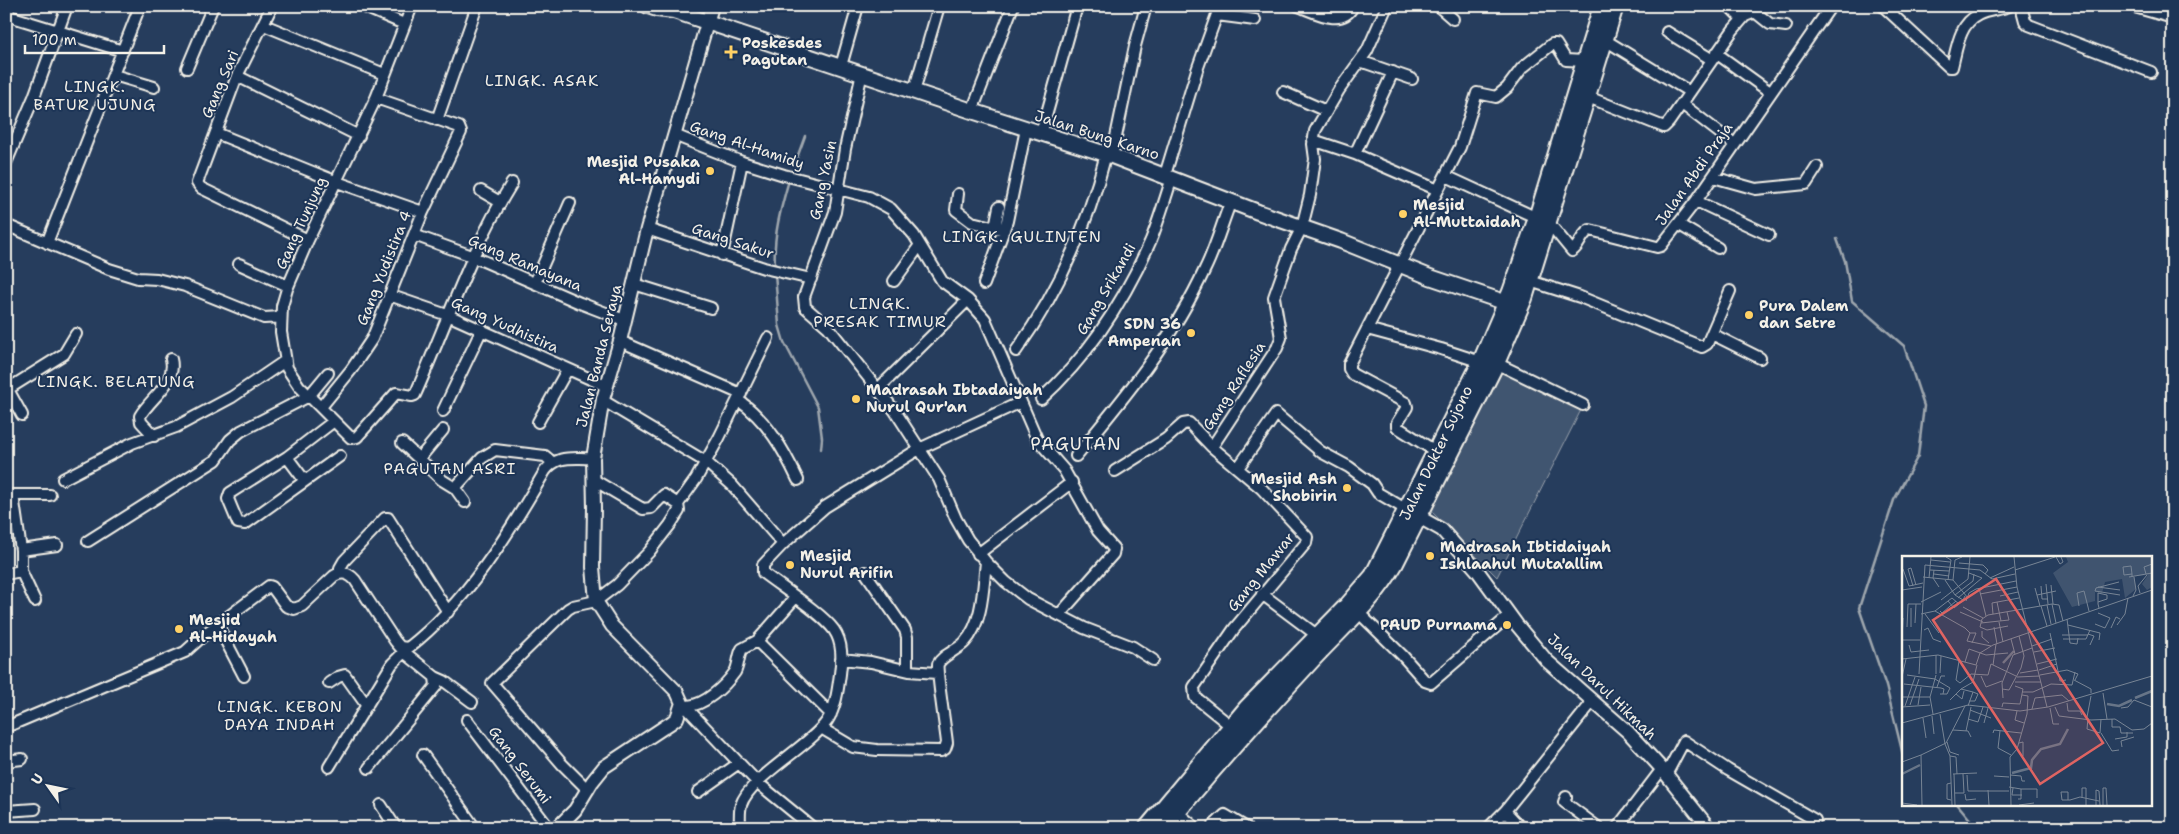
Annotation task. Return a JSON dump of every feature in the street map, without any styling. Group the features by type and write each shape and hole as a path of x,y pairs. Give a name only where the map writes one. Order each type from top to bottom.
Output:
{"highway":[{"name":"Jalan Dokter Sujono","path":"1147,828 1183,794 1232,726 1373,576 1413,513 1435,451 1489,362 1512,305 1543,221 1570,131 1584,61 1602,6"},
{"path":"1570,131 1588,97 1615,6"},
{"path":"1512,305 1530,281 1543,221"},
{"path":"1164,828 1177,812 1183,794 1359,613 1382,585 1413,513 1489,362"}],"main road":[{"name":"Jalan Bung Karno","path":"648,6 657,9 671,8 707,23 1109,155 1512,305"}],"street":[{"path":"6,163 34,97 67,6"},
{"path":"46,243 140,6"},
{"path":"188,68 213,6"},
{"name":"Gang Sari","path":"272,6 237,76 197,182 200,187 308,240"},
{"path":"362,6 404,24"},
{"name":"Gang Tunjung","path":"412,6 376,98 288,286 281,317 281,332 287,368 299,386 320,408 351,438 354,438 396,393 412,396 416,393 450,316"},
{"path":"376,98 436,120 477,6"},
{"name":"Jalan Banda Seraya","path":"684,704 674,687 612,626 596,601 593,567 593,458 602,400 620,341 647,229 712,6"},
{"path":"841,66 858,6"},
{"path":"914,91 939,6"},
{"path":"972,111 1013,6"},
{"path":"1041,134 1078,6"},
{"path":"1016,351 1039,319 1060,282 1088,214 1109,155 1146,6"},
{"path":"1298,6 1336,18 1348,14 1353,6"},
{"path":"1386,6 1372,43 1326,111 1317,127 1313,140 1355,154 1438,190"},
{"path":"1438,6 1453,19"},
{"path":"1730,6 1742,19"},
{"name":"Jalan Abdi Praja","path":"1543,221 1572,251 1586,232 1590,230 1657,247 1661,246 1713,177 1831,6"},
{"path":"1883,6 1952,67 1959,40 1970,19 1980,14 2009,6"},
{"path":"2131,6 2173,18"},
{"path":"2022,11 2029,25 2152,72"},
{"path":"1588,97 1660,127 1667,125 1742,19 1754,12 1770,24 1786,26"},
{"path":"1222,13 1255,20"},
{"name":"Gang Srikandi","path":"1041,399 1076,364 1111,314 1150,240 1169,177 1187,103 1222,13"},
{"path":"6,15 123,51"},
{"path":"264,25 384,74"},
{"path":"1667,32 1714,56 1770,92"},
{"path":"1605,40 1690,92"},
{"path":"1435,451 1398,427 1397,423 1407,407 1405,402 1352,374 1349,364 1446,176 1465,136 1478,93 1496,97 1503,92 1522,68 1552,44 1556,44 1566,60 1584,61"},
{"path":"1360,61 1412,79"},
{"path":"1355,154 1393,72"},
{"name":"Gang Yasin","path":"862,73 846,146 835,212 803,302 805,307 828,327 878,389"},
{"path":"114,75 154,87"},
{"path":"237,76 359,136"},
{"path":"1283,92 1326,111"},
{"path":"1682,104 1734,144"},
{"name":"Gang Yudistira 4","path":"320,408 372,339 423,212 461,132 458,127 436,120"},
{"path":"984,284 1026,129"},
{"path":"216,133 336,182 423,212"},
{"name":"Gang Al-Hamidy","path":"674,135 742,162 869,197 886,205 914,235 942,281 968,300 979,312 990,328 1037,439 1072,482 1098,531 1114,548 1114,551 1060,615"},
{"name":"Gang Raflesia","path":"1212,447 1277,348 1281,338 1274,298 1291,249 1302,227 1314,171 1313,140"},
{"path":"722,255 742,162"},
{"path":"1713,177 1756,189 1773,188 1806,184 1817,167"},
{"path":"1446,176 1543,221"},
{"path":"450,316 472,256 512,182"},
{"path":"481,191 500,202"},
{"path":"958,194 956,210 972,222 1000,228"},
{"path":"1076,456 1162,348 1206,267 1230,201"},
{"path":"1696,201 1769,235"},
{"path":"535,283 570,203"},
{"path":"999,207 1000,228"},
{"path":"1678,224 1718,248"},
{"path":"6,225 46,243 138,278 156,279 185,286 264,318 281,317"},
{"name":"Gang Sakur","path":"647,229 722,255 811,279"},
{"name":"Gang Ramayana","path":"414,235 472,256 624,320"},
{"path":"894,281 920,245"},
{"path":"239,264 288,286"},
{"path":"1530,281 1580,297 1702,347 1708,344 1730,291"},
{"path":"634,284 711,308"},
{"name":"Gang Yudhistira","path":"389,295 450,316 606,386"},
{"path":"968,300 878,389 939,479 964,533 978,554 1006,582 1028,599 1084,628 1132,647 1153,660"},
{"path":"1367,328 1489,362 1583,405"},
{"path":"443,411 482,330"},
{"path":"22,414 7,388 64,354 76,334"},
{"path":"1712,334 1760,358"},
{"path":"588,790 562,764 492,683 568,609 572,606 596,601 617,585 649,552 678,512 678,504 706,462 768,338"},
{"path":"620,341 740,397 774,436 798,480"},
{"path":"154,436 141,422 140,416 168,380 172,368 171,359"},
{"path":"63,479 132,443 154,436 232,397 285,361"},
{"path":"538,422 567,370"},
{"path":"88,541 216,460 230,440 241,431 309,396 328,373"},
{"path":"602,400 706,462 732,485 783,544"},
{"path":"740,828 741,804 745,797 758,783 821,728 831,714 837,692 841,659 839,637 830,624 763,573 763,566 783,544 825,507 919,449 1021,402"},
{"path":"1238,468 1274,415 1278,415 1321,452 1349,467 1372,484 1378,493 1413,513"},
{"path":"336,424 287,458 229,494 228,499 238,523 245,524 340,456"},
{"name":"Gang Mawar","path":"1115,471 1166,439 1183,424 1190,424 1212,447 1262,489 1307,538 1306,543 1234,629 1193,688 1195,697 1232,726"},
{"path":"419,458 443,430"},
{"path":"402,443 442,480 455,488 465,502"},
{"path":"455,488 482,458 495,450 545,456 552,462"},
{"path":"287,458 305,481"},
{"path":"329,767 392,664 403,650 448,612 498,549 552,462 561,459 593,458"},
{"path":"594,480 643,509 651,508 664,495 678,504"},
{"path":"978,554 1072,482"},
{"path":"35,601 21,571 20,550 10,495 50,495"},
{"name":"Jalan Darul Hikmah","path":"1413,513 1442,530 1477,570 1547,661 1628,732 1664,772 1709,828"},
{"path":"340,573 340,568 344,561 385,518 388,518 448,612"},
{"path":"20,550 57,545"},
{"path":"821,728 853,747 877,750 943,751 947,743 943,703 937,673 938,664 943,658 960,648 973,631 981,600 986,562"},
{"path":"6,574 21,571"},
{"path":"865,572 907,637 907,670"},
{"path":"6,727 185,652 205,634 270,586 286,606 294,610 302,606 332,577 340,573 348,574 353,578 403,650 435,677 444,681 472,702"},
{"path":"1262,594 1318,636"},
{"path":"684,704 698,705 711,697 735,672 741,650 758,640 795,598"},
{"path":"1359,613 1402,655 1425,681 1431,683 1510,615"},
{"path":"218,626 244,676"},
{"path":"758,640 831,714"},
{"path":"841,659 937,673"},
{"path":"329,683 338,677 346,676 367,706"},
{"path":"369,768 433,692 436,686 435,677"},
{"path":"1488,828 1505,811 1593,701"},
{"path":"684,704 758,783 813,828"},
{"path":"557,828 575,810 597,775 608,763 634,749 672,722 677,718 684,704"},
{"name":"Gang Serumi","path":"467,720 549,828"},
{"path":"1617,828 1664,772 1684,741 1728,770 1815,820"},
{"path":"423,755 475,828"},
{"path":"6,761 22,760"},
{"path":"698,792 739,763"},
{"path":"1566,798 1564,802 1599,828"},
{"path":"381,805 396,828"},
{"path":"6,811 35,809"},
{"path":"1505,811 1522,828"},
{"path":"1177,812 1196,828"},
{"path":"1211,828 1225,815 1246,828"}],"shaded area":[{"path":"1501,368 1582,408 1497,577 1431,511"}],"waterway":[{"path":"794,166 805,136"},
{"path":"775,265 776,232 789,180"},
{"path":"1837,239 1845,261 1852,301 1904,346 1924,406 1918,456 1894,500 1859,608 1886,686 1902,751"},
{"path":"775,273 779,325 784,342 818,407 822,438 821,449"},
{"path":"1959,806 1973,823 1973,828"}],"place":[{"name":"Poskesdes Pagutan","path":"731,52"},
{"name":"Mesjid Pusaka Al-Hamydi","path":"710,171"},
{"name":"Mesjid Al-Muttaidah","path":"1403,214"},
{"name":"Pura Dalem dan Setre","path":"1749,315"},
{"name":"SDN 36 Ampenan","path":"1191,333"},
{"name":"Madrasah Ibtadaiyah Nurul Qur'an","path":"856,399"},
{"name":"Mesjid Ash Shobirin","path":"1347,488"},
{"name":"Madrasah Ibtidaiyah Ishlaahul Muta'allim","path":"1430,556"},
{"name":"Mesjid Nurul Arifin","path":"790,565"},
{"name":"PAUD Purnama","path":"1507,625"},
{"name":"Mesjid Al-Hidayah","path":"179,629"}],"district":[{"name":"LINGK. ASAK","path":"542,80"},
{"name":"LINGK. BATUR UJUNG","path":"95,95"},
{"name":"LINGK. GULINTEN","path":"1022,236"},
{"name":"LINGK. PRESAK TIMUR","path":"880,312"},
{"name":"LINGK. BELATUNG","path":"116,381"},
{"name":"PAGUTAN","path":"1076,444"},
{"name":"PAGUTAN ASRI","path":"450,468"},
{"name":"LINGK. KEBON DAYA INDAH","path":"280,715"}]}
